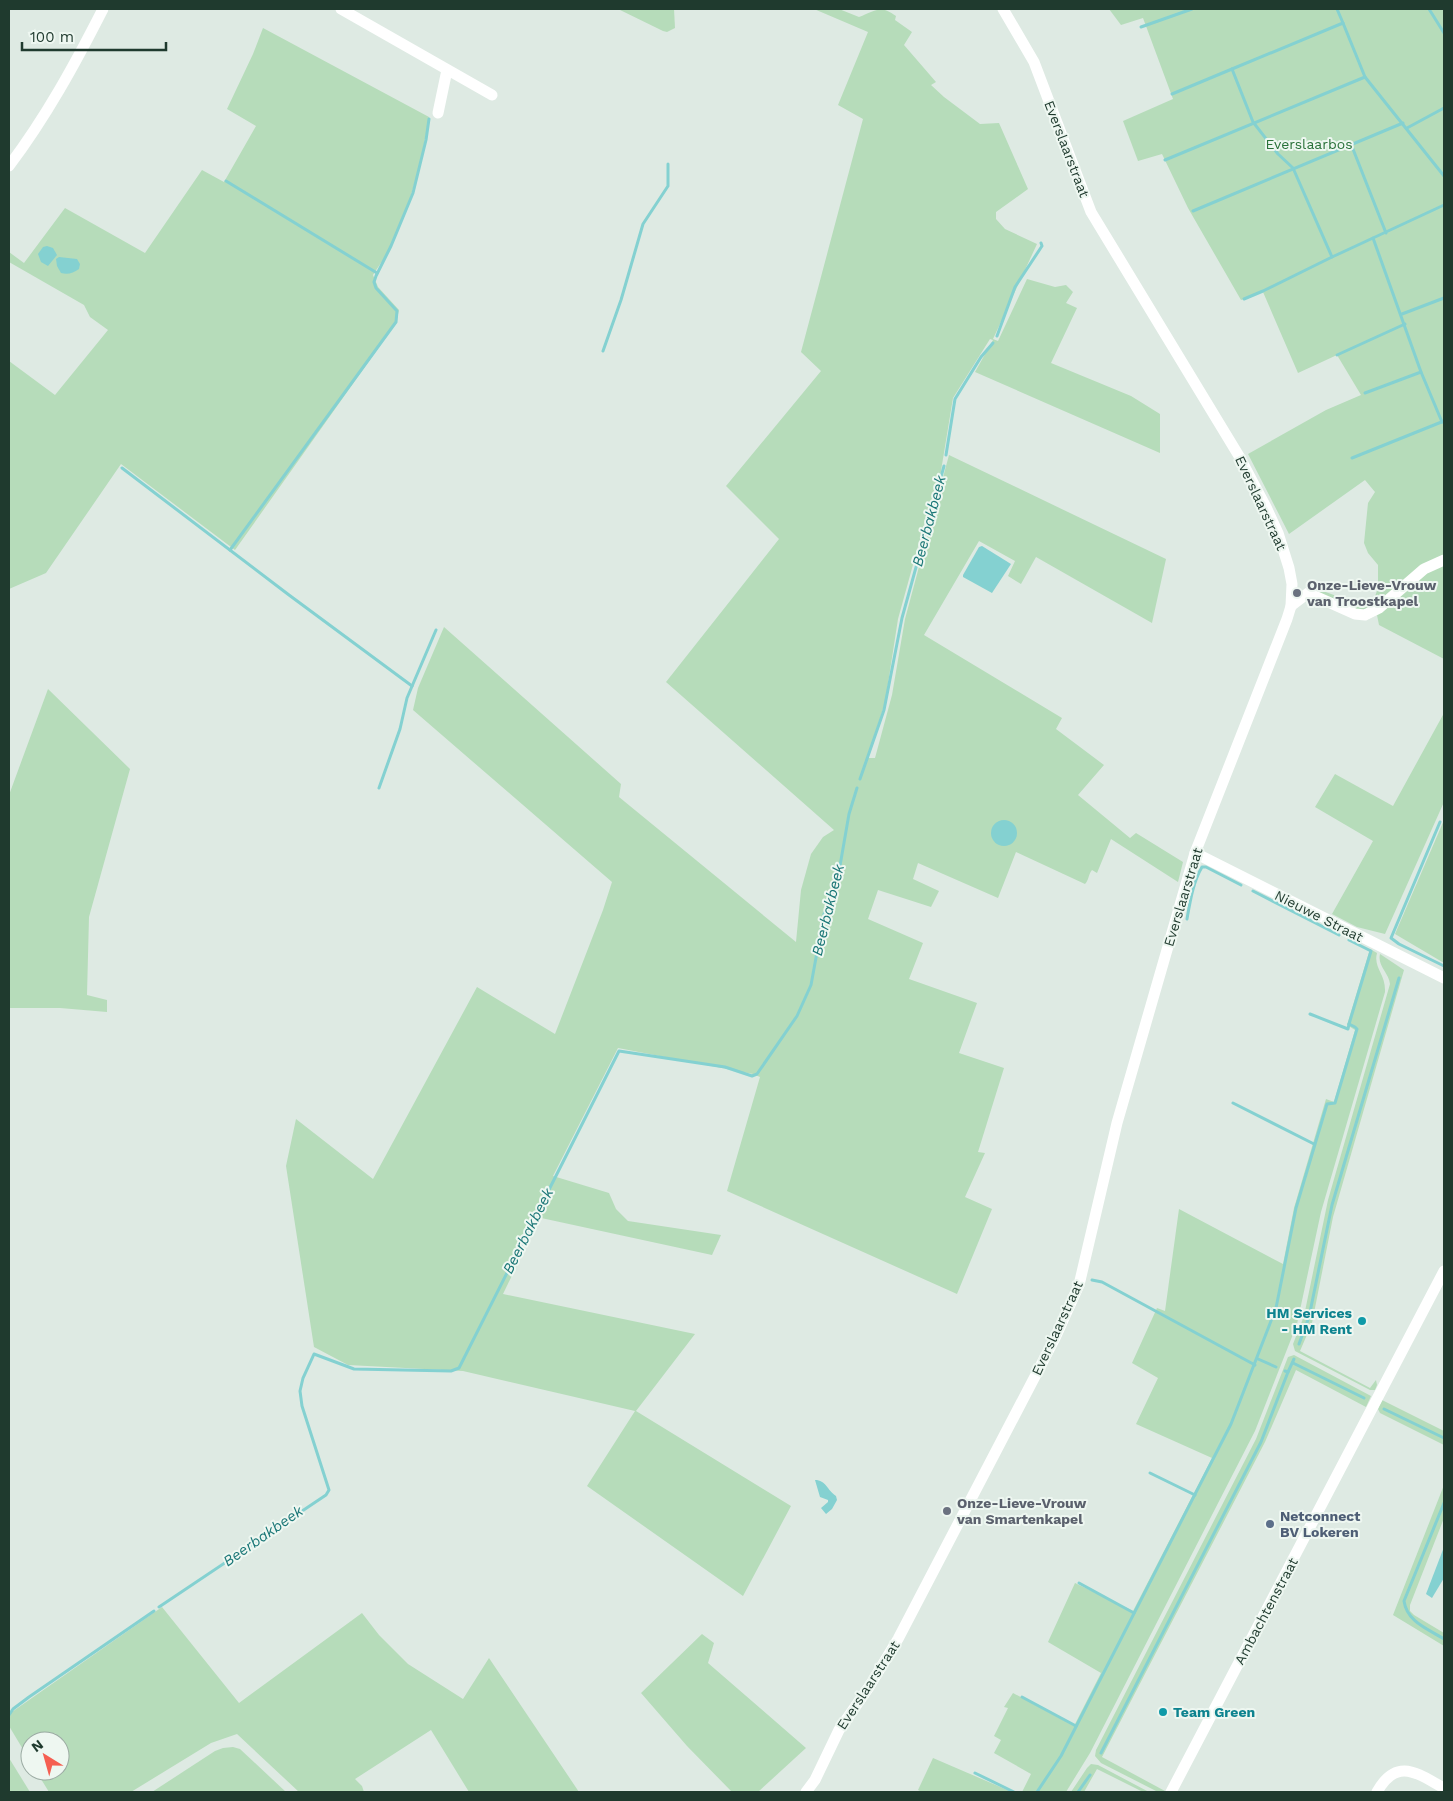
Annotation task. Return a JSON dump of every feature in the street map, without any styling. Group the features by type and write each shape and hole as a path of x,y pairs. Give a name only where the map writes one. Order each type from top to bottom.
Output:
{"street":[{"path":"9,166 45,114 75,64 103,9"},
{"path":"341,9 492,95"},
{"name":"Everslaarstraat","path":"806,1792 815,1780 839,1730 869,1687 898,1639 1055,1338 1079,1285 1117,1124 1195,853 1291,606 1292,584 1289,568 1278,533 1253,480 1091,212 1034,62 1003,9"},
{"path":"438,113 447,70"},
{"path":"1292,584 1355,614 1365,615 1379,608 1424,569 1444,560"},
{"path":"1291,606 1308,593"},
{"name":"Nieuwe Straat","path":"1195,853 1444,978"},
{"name":"Ambachtenstraat","path":"1170,1792 1444,1271"},
{"path":"1378,1792 1387,1778 1404,1770 1413,1772 1444,1788"}],"green space":[{"path":"618,9 674,9 675,28 667,32 663,31"},
{"path":"814,9 839,9 859,17 881,9 890,12 896,16 895,20 912,32 904,45 936,82 931,85 980,124 999,123 1028,189 996,212 996,219 1005,229 1037,244 993,339 998,341 1027,279 1055,287 1066,285 1073,292 1066,303 1077,308 1051,363 1131,396 1160,414 1160,453 975,372 993,340 990,339 953,398 939,483 927,514 898,619 885,703 867,758 875,758 892,695 905,619 949,455 1166,559 1152,623 1036,557 1021,584 1008,576 1015,561 979,541 924,635 1062,718 1056,729 1104,765 1078,795 1130,838 1136,833 1183,862 1178,882 1111,839 1097,873 1092,870 1085,884 1016,852 998,898 918,863 913,879 939,891 931,907 878,890 868,919 923,943 909,979 977,1003 959,1053 1004,1068 978,1152 985,1153 965,1197 992,1209 957,1294 727,1191 760,1077 753,1074 618,1048 553,1176 609,1193 616,1209 628,1221 721,1235 712,1255 532,1216 511,1258 519,1261 503,1294 695,1334 636,1411 791,1506 743,1596 587,1486 635,1411 463,1371 348,1365 314,1347 286,1166 296,1119 373,1179 477,987 555,1034 612,882 413,710 418,688 444,627 621,784 619,797 796,942 801,890 811,854 823,837 834,830 666,682 779,539 726,486 821,371 801,352 863,119 838,105 868,32"},
{"name":"Everslaarbos","path":"1109,9 1444,9 1444,659 1379,625 1377,615 1367,620 1357,619 1307,598 1312,587 1364,606 1373,602 1378,588 1378,565 1368,553 1364,543 1368,503 1375,492 1365,480 1289,534 1248,454 1326,410 1361,395 1337,355 1298,373 1263,292 1241,300 1188,208 1162,154 1138,161 1123,121 1173,99 1143,18 1121,25"},
{"path":"263,28 429,117 419,165 405,212 391,247 373,275 378,287 399,310 396,323 235,550 121,464 46,573 9,589 9,361 55,395 108,330 90,317 84,305 9,262 9,252 24,263 65,208 145,253 202,170 224,182 256,126 227,109"},
{"path":"48,689 130,769 89,917 87,995 107,1000 107,1012 60,1008 9,1008 9,795"},
{"path":"1444,713 1444,802 1385,934 1357,927 1332,914 1373,841 1315,807 1335,774 1393,806"},
{"path":"1444,820 1444,963 1395,934"},
{"path":"1370,949 1377,953 1377,963 1384,980 1385,992 1321,1212 1297,1324 1255,1431 1090,1753 1066,1792 1022,1792 1031,1774 994,1753 1001,1740 994,1736 1008,1708 1004,1707 1013,1693 1074,1726 1101,1673 1048,1642 1075,1583 1133,1611 1212,1458 1136,1424 1158,1378 1132,1363 1157,1308 1165,1311 1179,1209 1283,1264 1294,1208 1326,1099 1334,1102 1355,1030 1347,1025"},
{"path":"1380,954 1404,970 1333,1217 1312,1323 1300,1351 1370,1388 1376,1380 1375,1390 1370,1390 1295,1351 1293,1344 1304,1316 1328,1200 1390,984 1380,962"},
{"path":"1294,1355 1371,1396 1366,1407 1296,1370 1265,1442 1102,1757 1165,1791 1158,1792 1101,1763 1095,1756 1096,1750 1256,1439 1288,1357"},
{"path":"1382,1400 1444,1431 1444,1445 1380,1413 1378,1409"},
{"path":"1444,1485 1444,1518 1410,1605 1410,1611 1444,1633 1444,1646 1393,1615"},
{"path":"162,1607 239,1703 362,1613 379,1635 408,1664 463,1699 489,1658 579,1792 469,1792 431,1730 355,1779 362,1786 364,1792 299,1792 237,1734 211,1743 131,1792 49,1792 42,1781 70,1781 70,1731 20,1731 20,1744 9,1726 9,1714"},
{"path":"702,1634 714,1643 708,1663 806,1748 758,1792 732,1792 687,1746 641,1693"},
{"path":"233,1747 240,1749 286,1792 152,1792 215,1751"},
{"path":"9,1758 20,1776 20,1781 23,1781 30,1792 9,1792"},
{"path":"933,1758 1012,1792 922,1792 918,1790"},
{"path":"1091,1764 1098,1765 1149,1792 1143,1792 1097,1769 1084,1792 1071,1792"}],"water":[{"path":"43,247 53,248 57,255 48,266 41,262 38,254"},
{"path":"59,257 77,259 80,264 79,269 66,274 61,273 56,259"},
{"path":"982,546 1011,564 992,593 963,577 979,547"},
{"path":"1004,820 1013,824 1017,833 1013,842 1004,846 995,842 991,833 995,824"},
{"path":"815,1480 824,1483 836,1496 837,1500 832,1509 826,1514 821,1508 828,1500 820,1497"},
{"path":"1444,1547 1444,1578 1432,1598 1426,1594"}],"waterway":[{"name":"Beerbakbeek","path":"1141,27 1192,9"},
{"path":"1337,9 1343,23 1232,69 1253,122 1278,154 1293,168 1332,257 1373,238 1421,372 1442,422"},
{"path":"1429,9 1444,33"},
{"path":"1343,23 1365,77 1444,176"},
{"path":"1172,94 1232,69"},
{"path":"1165,160 1365,77"},
{"path":"1407,128 1444,108"},
{"path":"230,550 396,322 397,311 376,288 374,282 413,193 426,140 429,119"},
{"path":"1193,211 1403,123"},
{"path":"1351,144 1386,233"},
{"path":"603,351 621,300 643,224 668,186 668,164"},
{"path":"226,181 377,273"},
{"path":"1373,238 1444,205"},
{"name":"Beerbakbeek","path":"997,336 1015,287 1042,246 1041,243"},
{"path":"1244,299 1332,257"},
{"path":"1402,314 1444,298"},
{"path":"1337,355 1405,324"},
{"name":"Beerbakbeek","path":"946,455 955,399 981,357 993,343"},
{"path":"1365,393 1421,372"},
{"path":"1352,458 1444,421"},
{"name":"Beerbakbeek","path":"860,779 884,710 902,618 944,466"},
{"path":"122,468 412,686"},
{"path":"379,788 400,729 407,698 436,630"},
{"name":"Beerbakbeek","path":"159,1607 326,1495 329,1490 302,1406 300,1391 303,1378 314,1354 354,1369 451,1371 459,1368 619,1051 725,1067 752,1076 757,1074 797,1016 811,985 824,914 837,883 849,814 857,788"},
{"path":"1440,822 1391,938 1399,944 1444,966"},
{"path":"1187,919 1194,886 1202,867 1206,867 1241,885"},
{"path":"1253,891 1339,935"},
{"path":"1037,1792 1061,1756 1231,1424 1276,1308 1296,1208 1327,1104 1335,1103 1357,1029 1349,1024 1371,951 1349,940"},
{"path":"1299,1344 1309,1317 1332,1205 1399,978"},
{"path":"1310,1014 1348,1029 1349,1024"},
{"path":"1233,1103 1314,1144"},
{"path":"1092,1280 1102,1282 1255,1365"},
{"path":"1258,1359 1276,1367"},
{"path":"1288,1372 1294,1359"},
{"path":"1293,1363 1364,1398"},
{"path":"1101,1753 1261,1442 1288,1372 1285,1371"},
{"path":"1384,1409 1444,1438"},
{"path":"1150,1473 1195,1495"},
{"path":"1444,1503 1404,1601 1409,1614 1414,1620 1444,1639"},
{"path":"1079,1583 1134,1613"},
{"name":"Beerbakbeek","path":"9,1715 13,1709 29,1697 154,1611"},
{"path":"1022,1697 1076,1726"},
{"path":"975,1773 1014,1792"},
{"path":"1078,1792 1090,1775"}],"place":[{"name":"Onze-Lieve-Vrouw van Troostkapel","path":"1297,593"},
{"name":"HM Services - HM Rent","path":"1362,1321"},
{"name":"Onze-Lieve-Vrouw van Smartenkapel","path":"947,1511"},
{"name":"Netconnect BV Lokeren","path":"1270,1524"},
{"name":"Team Green","path":"1163,1712"}]}
